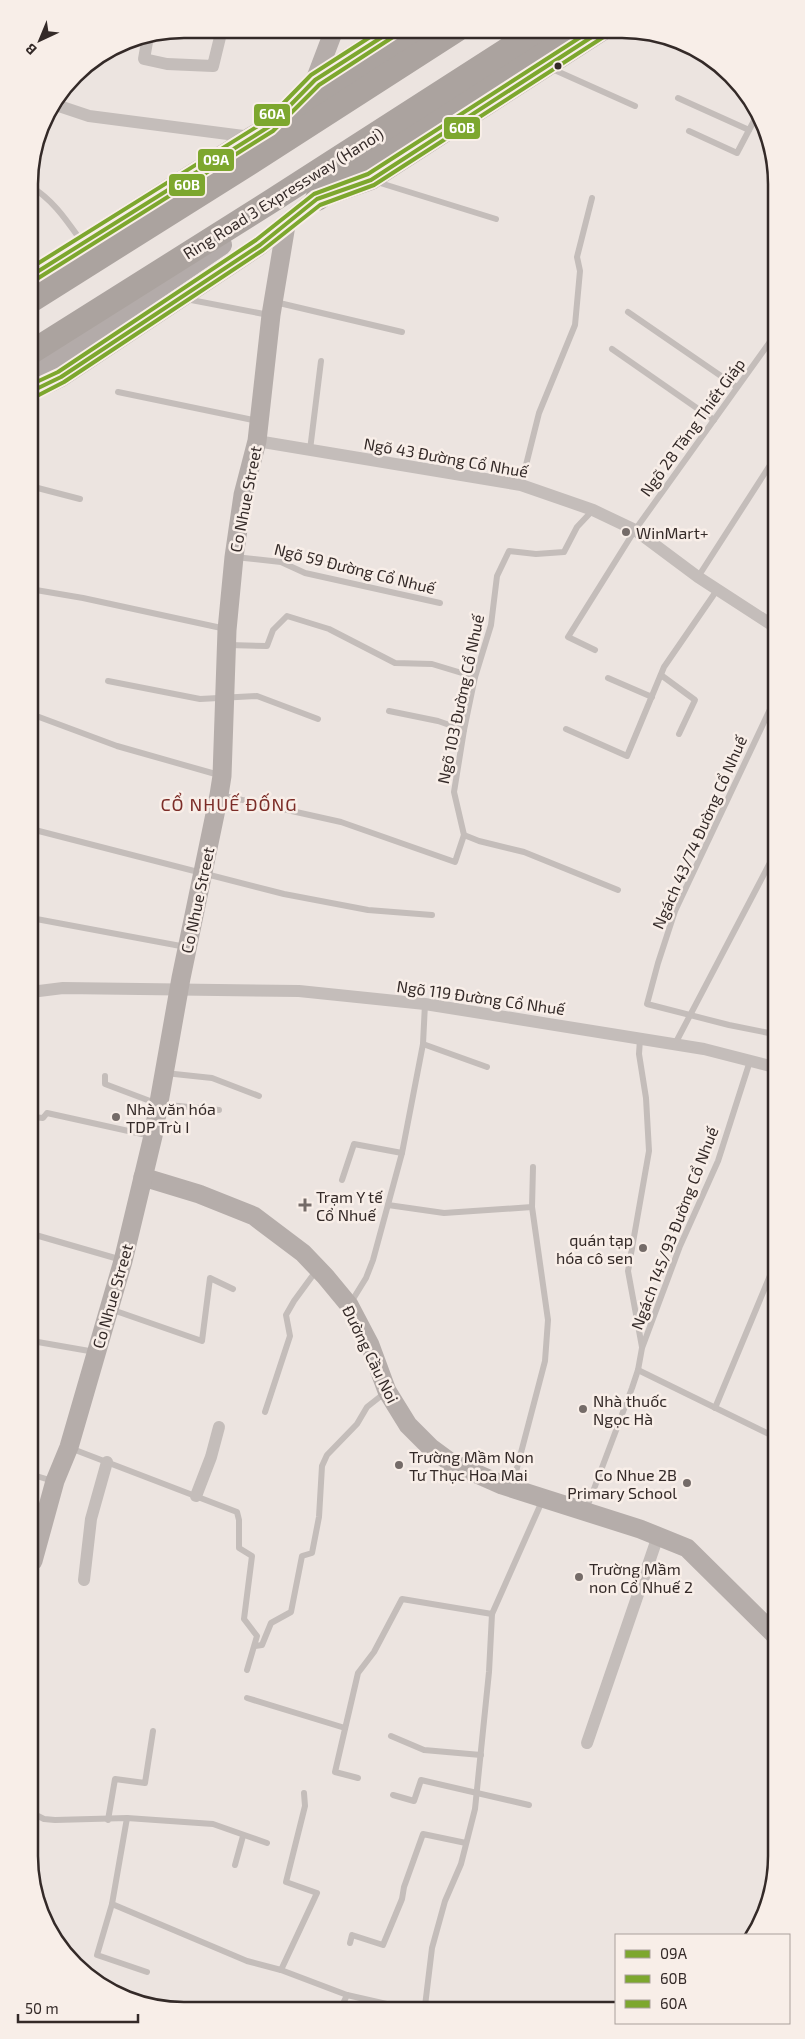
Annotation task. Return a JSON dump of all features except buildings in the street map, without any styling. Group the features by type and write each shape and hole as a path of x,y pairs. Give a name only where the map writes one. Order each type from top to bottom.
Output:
{"highway":[{"path":"260,132 407,38"},
{"path":"38,297 444,38"},
{"name":"Ring Road 3 Expressway (Hanoi)","path":"38,348 525,38"},
{"path":"318,199 558,38"}],"main road":[{"path":"316,80 331,38"},
{"path":"38,271 260,132 316,80 381,38"},
{"path":"260,132 319,112 434,38"},
{"path":"38,376 49,363 250,226 543,38"},
{"path":"38,388 61,378 260,245 318,199 371,180 591,38"},
{"name":"Co Nhue Street","path":"38,1543 55,1481 69,1447 124,1260 153,1136 187,947 219,795 222,776 227,637 234,557 243,494 257,441 272,309 286,225"},
{"name":"Đường Cầu Noi","path":"143,1177 199,1194 254,1216 303,1253 350,1305 370,1345 387,1391 408,1425 430,1448 450,1462 512,1488 586,1511 687,1548 767,1627"}],"street":[{"path":"147,42 144,59 167,64 213,66 220,38"},
{"path":"59,106 89,116 260,132"},
{"name":"Ngõ 43 Đường Cổ Nhuế","path":"257,441 521,485 593,510 634,530 698,577 768,622"},
{"name":"Ngõ 119 Đường Cổ Nhuế","path":"38,991 63,988 299,991 425,1004 640,1039 718,1048 750,1061 767,1062"},
{"path":"196,1496 211,1457 219,1427"},
{"path":"84,1580 92,1519 107,1462"},
{"path":"587,1742 658,1536"}],"lane":[{"path":"547,66 634,106"},
{"path":"678,98 749,130"},
{"path":"690,132 737,153 753,122"},
{"path":"371,180 496,219"},
{"path":"38,190 47,196 60,210 82,243"},
{"path":"521,485 539,413 575,325 580,271 577,257 592,198"},
{"path":"180,298 272,309 402,332"},
{"path":"628,312 737,388"},
{"name":"Ngõ 28 Tăng Thiết Giáp","path":"595,650 568,637 634,530 768,345"},
{"path":"612,349 714,420"},
{"path":"310,450 321,361"},
{"path":"118,392 259,421"},
{"path":"698,577 768,468"},
{"path":"38,488 80,499"},
{"name":"Ngõ 103 Đường Cổ Nhuế","path":"464,835 454,792 475,678 491,625 498,576 509,551 536,554 564,552 577,527 593,510"},
{"name":"Ngõ 59 Đường Cổ Nhuế","path":"234,557 282,562 305,573 440,603"},
{"path":"38,590 83,598 267,646 273,630 286,616 329,629 395,663 432,664 475,678"},
{"path":"566,729 627,756 664,667 717,590"},
{"path":"661,676 695,700 679,734"},
{"path":"608,678 652,697"},
{"path":"108,681 200,699 257,696 318,719"},
{"path":"389,710 438,721 464,730"},
{"name":"Ngách 43/74 Đường Cổ Nhuế","path":"689,1015 647,1004 675,912 768,714"},
{"path":"38,717 117,746 222,776"},
{"path":"219,795 341,822 455,862 464,835 479,841 524,852 618,890"},
{"path":"38,831 284,894 368,910 432,915"},
{"path":"675,1044 768,867"},
{"path":"38,919 187,947"},
{"path":"350,1305 366,1278 373,1260 402,1153 423,1044 425,1004"},
{"path":"689,1015 767,1033"},
{"path":"586,1511 638,1370 642,1348 628,1271 649,1151 646,1098 639,1054 640,1039"},
{"path":"423,1044 487,1067"},
{"name":"Ngách 145/93 Đường Cổ Nhuế","path":"642,1348 680,1246 718,1161 750,1061"},
{"path":"164,1073 212,1078 259,1096"},
{"path":"104,1076 105,1084 158,1104 219,1110"},
{"path":"38,1118 43,1118 47,1112 153,1136"},
{"path":"342,1180 354,1144 402,1153"},
{"path":"512,1488 545,1361 548,1320 532,1207 533,1167"},
{"path":"388,1205 444,1213 532,1207"},
{"path":"38,1236 124,1260"},
{"path":"265,1412 290,1336 286,1315 318,1268"},
{"path":"109,1309 202,1341 210,1278 233,1289"},
{"path":"715,1408 767,1282"},
{"path":"38,1342 96,1352"},
{"path":"638,1370 767,1433"},
{"path":"255,1646 262,1645 271,1623 291,1612 302,1556 312,1553 318,1517 322,1466 327,1455 357,1424 367,1407 387,1391"},
{"path":"69,1447 237,1512 239,1520 239,1548 252,1556 244,1619 257,1636 248,1670"},
{"path":"38,1476 55,1481"},
{"path":"425,2002 432,1948 445,1901 461,1864 475,1808 489,1672 492,1614 544,1498"},
{"path":"358,1778 335,1772 358,1673 374,1652 402,1599 492,1614"},
{"path":"248,1698 345,1728"},
{"path":"108,1820 115,1779 144,1783 153,1731"},
{"path":"391,1736 424,1750 481,1755"},
{"path":"392,1795 414,1802 421,1780 529,1805"},
{"path":"281,1970 317,1892 286,1882 305,1806 304,1793"},
{"path":"38,1816 44,1819 55,1820 127,1818 213,1824 243,1836 268,1843"},
{"path":"127,1818 112,1904 97,1955 147,1972"},
{"path":"350,1943 352,1935 383,1944 402,1899 404,1887 423,1834 466,1843"},
{"path":"235,1865 243,1836"},
{"path":"112,1904 247,1961 281,1970 347,1995 378,2002"},
{"path":"344,2002 347,1995"}],"transit line":[{"name":"60A","path":"38,263 266,121 311,75 369,38"},
{"name":"09A","path":"38,271 270,126 315,80 381,38"},
{"name":"60B","path":"38,278 273,131 319,85 391,38"},
{"name":"60A","path":"38,381 58,372 256,240 314,194 368,174 579,38"},
{"name":"09A","path":"38,388 61,377 260,245 317,199 371,180 590,38"},
{"name":"60B","path":"38,395 64,382 263,250 320,205 374,185 602,38"}],"place":[{"name":"WinMart+","path":"626,532"},
{"name":"Nhà văn hóa TDP Trù I","path":"116,1117"},
{"name":"Trạm Y tế Cổ Nhuế","path":"305,1205"},
{"name":"quán tạp hóa cô sen","path":"643,1248"},
{"name":"Nhà thuốc Ngọc Hà","path":"583,1409"},
{"name":"Trường Mầm Non Tư Thục Hoa Mai","path":"399,1465"},
{"name":"Co Nhue 2B Primary School","path":"687,1483"},
{"name":"Trường Mầm non Cổ Nhuế 2","path":"579,1577"}],"district":[{"name":"CỔ NHUẾ ĐỐNG","path":"229,804"}]}
